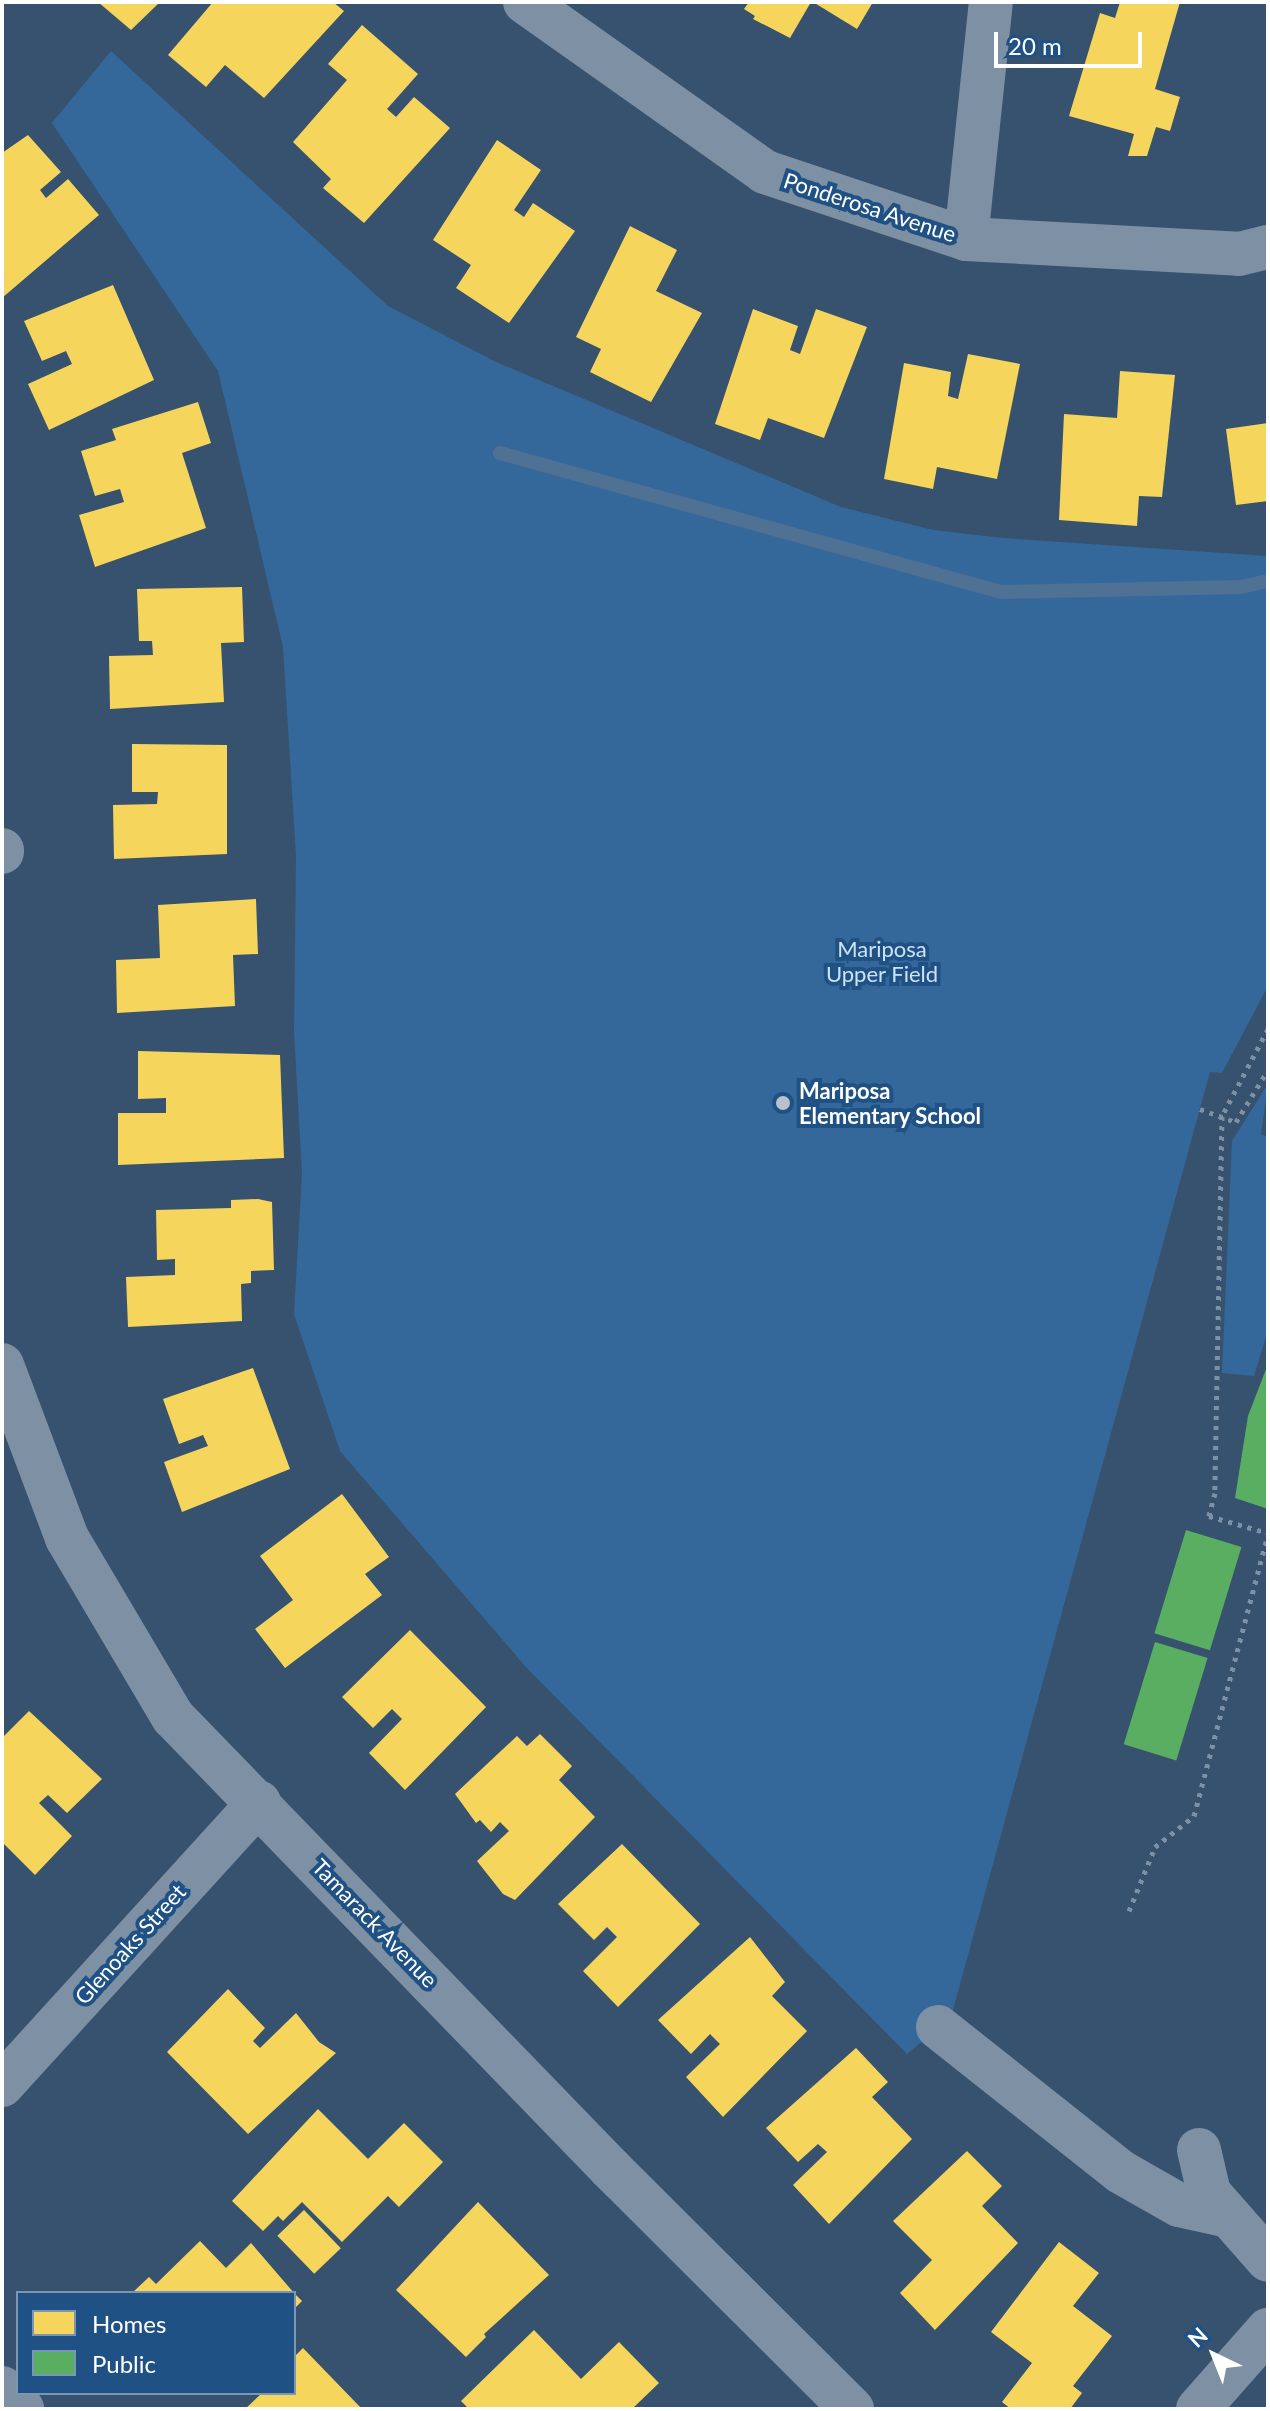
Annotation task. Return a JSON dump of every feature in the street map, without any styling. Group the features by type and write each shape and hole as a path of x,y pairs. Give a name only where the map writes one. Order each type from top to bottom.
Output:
{"street":[{"name":"Ponderosa Avenue","path":"525,2 765,172 966,239 1239,254 1268,247"},
{"path":"966,239 991,2"},
{"name":"Tamarack Avenue","path":"2,1365 67,1538 173,1717 610,2168 852,2409"},
{"name":"Glenoaks Street","path":"2,2085 259,1803"},
{"path":"938,2027 1121,2172 1179,2205 1229,2216"},
{"path":"1199,2150 1209,2193 1268,2260"},
{"path":"1198,2409 1268,2330"},
{"path":"2,2388 22,2409"}],"path":[{"path":"1129,1911 1155,1847 1194,1816 1268,1534 1209,1516 1215,1493 1222,1116 1268,1029"},
{"path":"1200,1109 1236,1122 1268,1070"}],"green space":[{"name":"Mariposa Upper Field","path":"111,51 388,306 496,362 841,507 933,530 1003,538 1268,556 1268,986 1222,1073 1210,1072 951,2017 907,2054 525,1666 340,1451 294,1314 302,1174 294,1032 296,856 283,647 218,371 52,123"},
{"path":"1268,1084 1261,1134 1268,1137 1268,1330 1254,1376 1222,1373 1232,1141"}],"building: Homes":[{"path":"98,2 160,2 131,30"},
{"path":"213,2 333,2 344,11 264,98 225,65 206,87 168,55"},
{"path":"749,2 811,2 790,38 753,19 755,16 744,9"},
{"path":"813,2 873,2 857,29"},
{"path":"1120,2 1180,2 1155,89 1180,97 1170,131 1156,127 1147,156 1128,156 1134,134 1069,116 1100,13 1115,18"},
{"path":"362,25 418,74 387,109 396,117 414,97 450,128 364,223 323,188 331,179 293,142 347,80 328,64"},
{"path":"28,135 61,172 40,190 46,198 68,179 99,215 2,298 2,153"},
{"path":"497,140 541,170 514,210 524,217 533,203 575,231 509,323 456,288 471,265 433,240"},
{"path":"630,226 677,250 656,291 702,313 651,402 590,372 601,349 576,337"},
{"path":"113,285 154,380 49,430 28,384 72,364 66,351 42,361 24,321"},
{"path":"753,309 798,326 790,350 800,354 816,309 867,327 824,438 768,418 760,440 715,424"},
{"path":"968,354 1020,364 997,479 937,467 933,489 884,479 904,363 951,372 948,396 958,399"},
{"path":"1120,371 1175,375 1162,497 1139,496 1137,526 1059,520 1064,414 1117,418"},
{"path":"198,402 211,443 182,453 206,528 95,567 79,515 124,502 120,489 95,496 81,451 116,440 112,429"},
{"path":"1268,423 1268,501 1236,505 1226,429"},
{"path":"242,587 244,642 221,643 224,702 110,709 109,656 153,655 152,641 139,641 137,589"},
{"path":"132,744 227,745 227,854 114,859 113,805 157,804 158,792 132,792"},
{"path":"256,899 258,954 233,955 235,1006 117,1013 116,960 160,958 158,905"},
{"path":"138,1051 280,1055 284,1158 118,1165 118,1113 166,1113 166,1098 138,1099"},
{"path":"231,1200 272,1202 274,1270 251,1271 251,1283 241,1284 242,1321 128,1327 126,1277 175,1275 175,1259 157,1260 156,1210 231,1208"},
{"path":"253,1368 290,1469 182,1512 164,1462 208,1446 203,1435 179,1444 163,1399"},
{"path":"342,1494 389,1557 365,1574 382,1595 285,1668 255,1629 293,1600 260,1556"},
{"path":"410,1630 486,1707 405,1790 369,1753 402,1719 392,1709 373,1728 342,1697"},
{"path":"29,1711 102,1779 67,1813 48,1795 39,1803 72,1836 35,1875 2,1842 2,1738"},
{"path":"540,1734 572,1766 559,1780 595,1817 515,1900 503,1894 477,1861 509,1831 500,1822 491,1832 480,1820 476,1823 455,1794 517,1736 527,1746"},
{"path":"622,1844 700,1924 618,2007 583,1971 617,1937 607,1927 594,1940 558,1904"},
{"path":"750,1937 785,1982 772,1996 807,2031 723,2117 686,2077 720,2044 710,2034 691,2054 658,2020"},
{"path":"228,1989 265,2028 253,2041 260,2048 296,2013 319,2042 336,2053 248,2134 167,2052"},
{"path":"856,2048 888,2082 872,2097 912,2139 829,2224 793,2185 827,2152 818,2144 798,2162 766,2128"},
{"path":"318,2109 368,2159 404,2123 443,2162 399,2207 388,2196 342,2242 302,2202 283,2221 278,2216 263,2231 232,2201"},
{"path":"967,2151 1002,2186 982,2206 1018,2243 935,2330 900,2293 932,2260 893,2221"},
{"path":"478,2202 549,2275 484,2334 486,2337 466,2357 396,2290"},
{"path":"304,2210 341,2248 314,2274 277,2236"},
{"path":"200,2241 226,2268 251,2243 292,2291 134,2291 149,2277 156,2284"},
{"path":"1059,2242 1099,2273 1073,2306 1112,2336 1073,2386 1082,2393 1070,2409 1011,2409 1002,2402 1032,2363 991,2332"},
{"path":"534,2330 581,2379 619,2342 659,2383 632,2409 469,2409 461,2401"},
{"path":"303,2348 362,2409 245,2409 260,2395 296,2395 296,2355"}],"building: Public":[{"path":"1268,1364 1268,1509 1235,1498 1248,1416"},
{"path":"1186,1530 1241,1547 1210,1650 1154,1633"},
{"path":"1155,1642 1208,1658 1176,1760 1124,1744"}],"waterway":[{"path":"500,453 1001,592 1241,587 1268,581"}],"place":[{"name":"Mariposa Elementary School","path":"783,1103"}]}
